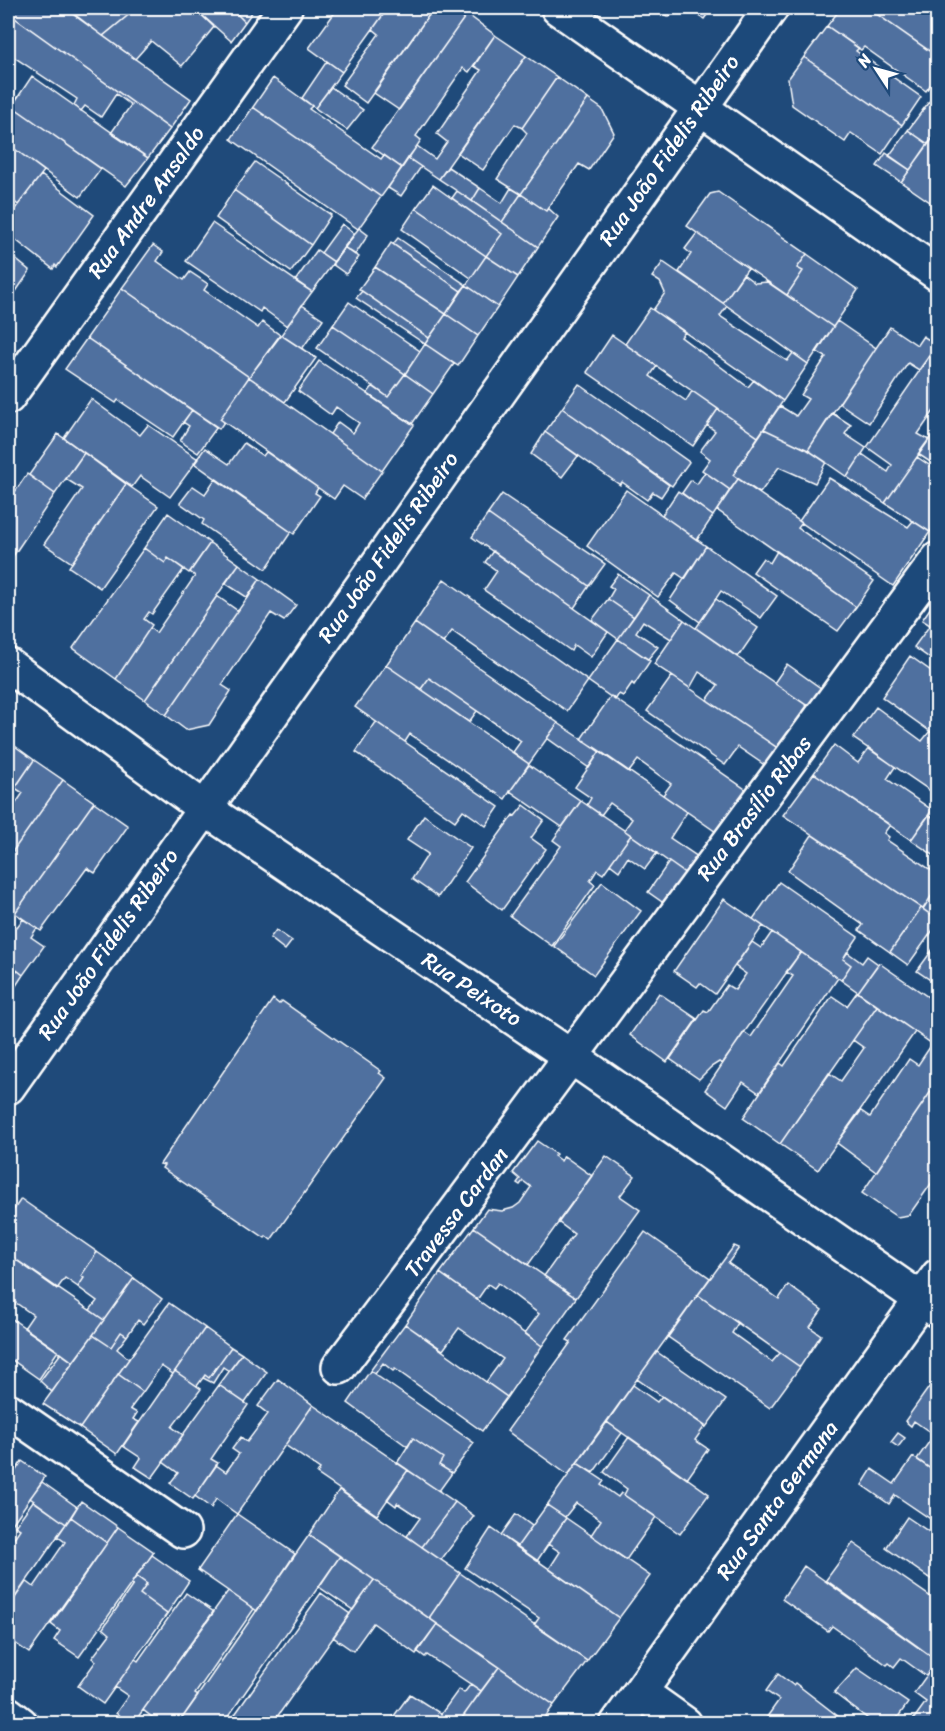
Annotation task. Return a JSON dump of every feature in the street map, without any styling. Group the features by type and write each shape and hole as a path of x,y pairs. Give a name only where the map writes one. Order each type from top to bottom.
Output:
{"street":[{"name":"Rua Andre Ansaldo","path":"8,397 285,8"},
{"path":"558,8 938,274"},
{"name":"Rua João Fidelis Ribeiro","path":"8,1087 699,106 771,8"},
{"name":"Rua Brasílio Ribas","path":"570,1056 938,559"},
{"name":"Rua Peixoto","path":"8,665 204,808 570,1056 932,1296"},
{"name":"Travessa Cardan","path":"339,1367 495,1160 570,1056"},
{"name":"Rua Santa Germana","path":"617,1724 932,1296"},
{"path":"8,1410 183,1531"},
{"path":"640,1692 685,1724"},
{"path":"8,1714 21,1724"}],"building":[{"path":"8,8 64,8 191,99 170,129 8,13"},
{"path":"64,8 82,8 74,14"},
{"path":"82,8 137,8 103,36 74,14"},
{"path":"137,8 194,8 214,27 182,66 151,41 135,59 103,36"},
{"path":"194,8 231,8 245,22 231,41"},
{"path":"231,8 255,8 245,22"},
{"path":"338,8 388,8 342,72 309,48"},
{"path":"388,8 434,8 366,103 342,85 379,34 373,29"},
{"path":"434,8 458,8 467,14 399,110 374,93"},
{"path":"653,8 676,8 669,17"},
{"path":"688,8 712,8 704,19"},
{"path":"841,8 868,8 938,57 938,74 926,91 864,47 861,50 827,26"},
{"path":"868,8 938,8 938,57"},
{"path":"8,13 170,129 148,158 111,133 131,105 116,94 101,117 85,106 81,111 74,105 77,99 8,53"},
{"path":"467,14 495,35 469,72 463,68 416,136 421,140 402,168 372,147"},
{"path":"827,26 859,48 856,51 921,97 902,125 804,57"},
{"path":"495,35 526,56 439,179 408,158 417,146 435,159 447,142 437,134 481,70 474,66"},
{"path":"526,56 557,77 522,128 515,124 483,170 458,153"},
{"path":"804,57 902,125 882,154 851,133 845,142 792,105 788,79"},
{"path":"327,61 342,72 315,108 302,98"},
{"path":"32,76 148,158 126,186 12,106"},
{"path":"557,77 588,99 521,194 497,179 527,133 522,128"},
{"path":"273,78 312,106 309,109 381,159 384,155 402,168 381,197 253,107"},
{"path":"331,87 363,110 347,130 315,108"},
{"path":"938,90 938,103 931,99"},
{"path":"588,99 602,109 614,133 589,170 579,164 546,211 521,194"},
{"path":"931,99 938,103 938,131 928,144 908,130"},
{"path":"12,106 101,169 80,197 8,144 8,112"},
{"path":"253,107 381,197 358,229 231,139"},
{"path":"908,130 928,144 910,170 889,156"},
{"path":"938,131 938,198 933,204 901,182"},
{"path":"8,144 44,171 18,205 8,196"},
{"path":"886,153 910,170 901,182 877,166"},
{"path":"408,158 421,167 401,196 388,188"},
{"path":"255,162 331,215 311,245 234,190"},
{"path":"448,167 480,188 472,201 439,179"},
{"path":"41,175 94,215 57,267 55,265 53,269 8,234 8,218"},
{"path":"433,185 502,234 486,256 416,208"},
{"path":"480,188 502,203 511,188 521,194 502,222 472,201"},
{"path":"234,190 311,245 291,272 216,218"},
{"path":"457,191 538,247 518,277 486,256 502,234 452,198"},
{"path":"718,192 807,254 797,268 803,271 787,295 687,226 710,194"},
{"path":"521,194 546,211 548,208 558,217 538,247 502,222"},
{"path":"416,208 486,256 471,278 402,229"},
{"path":"212,223 312,292 287,326 262,308 260,312 186,261"},
{"path":"342,224 355,234 334,262 321,253"},
{"path":"359,228 368,235 355,255 344,247"},
{"path":"697,233 748,268 723,303 679,272 691,254 685,249"},
{"path":"398,238 466,285 461,291 393,244"},
{"path":"391,243 461,291 446,314 375,267"},
{"path":"153,245 163,252 157,261 184,280 190,272 208,284 204,290 258,328 262,322 280,335 249,377 122,288"},
{"path":"344,247 359,257 346,274 332,264"},
{"path":"317,250 334,262 312,292 295,281"},
{"path":"8,253 30,271 8,303"},
{"path":"807,254 858,290 833,327 787,295 803,271 797,268"},
{"path":"486,256 518,277 498,307 466,285"},
{"path":"663,262 727,306 720,316 787,361 793,353 808,364 783,401 653,310 665,293 660,282 652,277"},
{"path":"375,267 446,314 429,338 359,289"},
{"path":"743,274 755,283 767,282 833,327 808,364 723,303"},
{"path":"466,285 498,307 478,336 446,314"},
{"path":"122,288 249,377 220,419 224,422 219,429 87,338"},
{"path":"362,291 429,338 425,344 356,298"},
{"path":"349,302 420,351 405,374 333,325"},
{"path":"302,305 323,319 302,349 281,335"},
{"path":"650,308 685,332 681,337 748,387 754,380 783,401 758,437 625,344"},
{"path":"446,314 478,336 458,366 425,344"},
{"path":"837,321 876,348 808,450 764,429 780,406 796,416 808,399 801,395 826,357 817,352"},
{"path":"333,325 405,374 388,397 317,348"},
{"path":"890,327 917,345 923,336 937,345 919,370 908,363 869,423 839,403"},
{"path":"281,335 316,358 285,402 249,377"},
{"path":"612,335 657,366 650,376 686,401 692,391 718,409 693,446 587,372"},
{"path":"87,338 192,410 173,437 118,400 116,403 65,369"},
{"path":"425,344 454,364 433,394 405,374"},
{"path":"931,354 938,359 938,405 918,434 929,440 885,503 847,477 862,454 888,472 892,465 867,447"},
{"path":"319,361 414,425 382,471 330,434 338,422 353,433 359,423 336,407 331,415 298,391"},
{"path":"405,374 433,394 412,424 367,394 373,386 388,397"},
{"path":"249,377 382,471 362,499 343,486 334,499 220,419"},
{"path":"579,384 689,462 672,486 562,408"},
{"path":"91,399 140,435 148,425 198,459 170,497 140,476 132,487 64,438"},
{"path":"562,408 669,485 661,497 653,492 647,500 622,482 620,485 545,432"},
{"path":"718,409 758,437 733,475 738,479 730,490 702,470 710,459 700,451 715,431 707,425"},
{"path":"192,410 217,427 198,453 180,441 189,426 183,422"},
{"path":"832,413 851,425 845,434 866,448 847,477 808,450"},
{"path":"938,427 938,467 918,454"},
{"path":"764,429 808,450 826,462 815,483 779,467 760,493 733,475"},
{"path":"545,432 578,456 562,477 531,454"},
{"path":"58,434 84,453 55,494 29,475"},
{"path":"244,443 263,456 266,452 318,488 315,493 320,496 294,534 194,463 205,448 229,464"},
{"path":"84,453 126,484 72,563 44,544 82,489 66,479"},
{"path":"917,457 938,471 938,522 930,532 885,503"},
{"path":"705,472 730,490 713,516 682,493 691,480 697,484"},
{"path":"27,474 55,494 11,559 8,556 8,502"},
{"path":"829,478 908,527 913,521 930,532 893,586 799,521"},
{"path":"215,479 291,532 266,569 202,524 204,520 180,503 193,486 205,494"},
{"path":"738,479 802,523 798,528 874,581 856,607 717,510"},
{"path":"126,484 158,506 100,588 69,567"},
{"path":"626,490 706,546 685,579 676,573 658,597 587,546"},
{"path":"678,491 713,516 697,540 662,515"},
{"path":"502,494 605,564 589,586 488,514"},
{"path":"168,513 210,543 189,573 168,558 165,563 144,548"},
{"path":"488,514 589,586 574,608 472,537"},
{"path":"210,543 239,564 145,700 116,679 150,628 156,633 195,576 190,572"},
{"path":"706,546 777,596 761,618 721,591 700,622 670,600"},
{"path":"144,548 165,563 168,558 184,569 152,614 149,612 144,619 152,625 116,679 73,648"},
{"path":"493,551 608,632 591,657 574,645 571,651 484,590 497,571 485,562"},
{"path":"777,551 856,607 838,631 753,572 763,558 770,563"},
{"path":"239,564 260,579 248,598 225,583"},
{"path":"618,574 649,595 634,617 608,599 614,589 609,586"},
{"path":"260,579 296,605 284,621 271,613 222,685 231,691 209,725 186,730 166,715"},
{"path":"444,579 588,681 567,711 452,631 443,643 415,623"},
{"path":"649,595 684,620 671,639 643,621 636,632 658,647 648,659 618,639"},
{"path":"217,596 238,611 166,715 145,700"},
{"path":"608,599 634,617 618,639 592,620"},
{"path":"716,599 758,628 738,657 696,628"},
{"path":"933,604 938,607 938,664 914,647 930,625 922,620"},
{"path":"684,620 809,707 779,749 707,700 718,685 699,672 690,688 654,664"},
{"path":"415,623 558,723 529,764 513,752 521,741 429,678 421,689 386,665"},
{"path":"618,639 650,661 634,685 632,683 623,696 619,694 615,700 588,681"},
{"path":"910,656 938,676 938,737 882,697"},
{"path":"787,664 822,689 809,707 774,683"},
{"path":"386,665 529,764 505,799 410,734 405,742 355,707"},
{"path":"672,676 779,749 766,766 738,747 725,765 647,711"},
{"path":"429,678 477,711 469,722 421,689"},
{"path":"611,696 748,791 719,834 663,795 671,784 638,760 629,772 581,739"},
{"path":"876,707 922,741 930,731 938,737 938,796 853,738"},
{"path":"376,722 499,807 486,826 463,810 455,821 356,752"},
{"path":"558,723 600,751 589,768 547,738"},
{"path":"8,741 34,760 8,798"},
{"path":"834,745 858,763 869,748 895,767 887,779 932,810 911,840 814,773"},
{"path":"600,751 687,812 670,838 698,857 686,874 624,830 632,819 610,803 601,815 587,805 591,798 575,787"},
{"path":"34,760 63,780 8,858 8,815 23,793 15,788"},
{"path":"529,765 581,801 562,827 510,791"},
{"path":"814,773 890,825 884,833 889,837 887,840 938,875 938,886 923,909 783,815"},
{"path":"63,780 94,802 15,913 8,908 8,858"},
{"path":"581,801 631,835 603,874 597,870 590,881 595,885 552,946 510,916 561,846 553,840"},
{"path":"94,802 128,826 95,873 87,868 41,931 15,913"},
{"path":"524,805 544,820 531,838 546,849 502,910 465,882 513,815 515,816"},
{"path":"424,815 471,848 438,897 412,879 428,854 407,840"},
{"path":"929,815 938,821 938,858 911,840"},
{"path":"631,835 657,853 645,869 628,857 619,871 610,864"},
{"path":"812,835 921,908 890,952 859,930 863,925 788,871"},
{"path":"669,862 686,874 665,904 648,892"},
{"path":"602,882 641,911 594,975 554,946"},
{"path":"779,882 858,937 843,959 851,965 841,980 753,919"},
{"path":"938,886 938,920 923,909"},
{"path":"724,899 763,926 715,994 700,983 697,987 674,971"},
{"path":"921,908 938,920 938,923 908,965 890,952"},
{"path":"23,919 37,928 31,937 44,946 23,975 8,963 8,926 10,922 17,927"},
{"path":"276,930 292,941 285,950 270,938"},
{"path":"772,932 801,952 722,1064 719,1062 711,1067 699,1079 670,1059 704,1010 708,1012 727,985 735,990 746,974 735,966 752,942 761,948"},
{"path":"938,942 938,985 917,971"},
{"path":"801,952 838,978 759,1093 743,1082 727,1106 705,1090 744,1032 751,1037 793,976 786,972"},
{"path":"847,952 862,963 867,956 878,964 858,992 841,980 851,965 843,959"},
{"path":"8,963 23,975 8,998"},
{"path":"879,963 938,1004 938,1048 858,992"},
{"path":"857,992 877,1006 780,1144 743,1118 780,1063 784,1066 832,996 847,1006"},
{"path":"659,993 697,1019 667,1062 630,1035"},
{"path":"273,999 279,1004 282,1001 381,1071 379,1073 386,1078 271,1240 162,1168 164,1165 160,1164"},
{"path":"877,1006 915,1032 818,1170 780,1144 829,1073 841,1081 864,1048 853,1040"},
{"path":"932,1044 938,1048 938,1081 876,1172 837,1143 861,1111 870,1117 909,1059 918,1065"},
{"path":"938,1081 938,1174 909,1215 897,1217 862,1193"},
{"path":"537,1141 556,1154 554,1156 561,1161 564,1156 592,1176 528,1265 474,1227 487,1209 502,1211 520,1203 531,1187 523,1181 520,1185 517,1183 520,1179 513,1173"},
{"path":"606,1156 635,1176 620,1196 640,1210 576,1298 544,1276 574,1234 558,1222"},
{"path":"21,1199 97,1252 81,1276 84,1278 78,1287 65,1278 57,1289 8,1254 8,1218"},
{"path":"474,1227 576,1298 542,1346 525,1333 539,1314 498,1283 494,1288 488,1284 477,1300 440,1273"},
{"path":"645,1232 710,1278 568,1475 507,1431 571,1342 567,1340"},
{"path":"734,1246 739,1248 728,1263 779,1299 788,1285 822,1310 810,1327 821,1335 800,1367 698,1295"},
{"path":"97,1252 134,1278 104,1320 90,1310 97,1301 78,1287 84,1278 81,1276"},
{"path":"8,1254 104,1320 73,1362 24,1328 33,1315 16,1303 8,1314"},
{"path":"440,1273 542,1346 507,1397 486,1382 503,1359 459,1328 443,1350 405,1324"},
{"path":"134,1278 162,1299 143,1324 138,1320 127,1336 121,1332 111,1347 93,1335"},
{"path":"698,1295 738,1323 732,1333 772,1362 780,1353 800,1367 770,1408 668,1337"},
{"path":"169,1303 205,1328 173,1374 161,1366 143,1392 118,1374"},
{"path":"8,1316 58,1351 39,1379 8,1357"},
{"path":"405,1324 507,1397 482,1431 395,1369 393,1371 383,1363 375,1374 370,1371"},
{"path":"205,1328 231,1347 209,1378 205,1375 197,1386 175,1371"},
{"path":"121,1332 127,1336 117,1349 129,1359 80,1428 43,1404 93,1335 111,1347"},
{"path":"231,1347 242,1354 229,1371 223,1367 213,1383 203,1378 205,1375 209,1378"},
{"path":"657,1352 726,1400 706,1427 637,1379"},
{"path":"61,1353 73,1362 52,1392 40,1381"},
{"path":"242,1354 267,1372 245,1403 219,1385"},
{"path":"175,1371 201,1389 172,1427 183,1435 152,1478 135,1467 141,1458 123,1446"},
{"path":"370,1371 474,1443 452,1473 439,1465 443,1458 413,1438 408,1447 348,1403"},
{"path":"118,1374 143,1392 130,1409 137,1413 133,1419 139,1422 117,1454 80,1428"},
{"path":"278,1379 313,1405 237,1514 216,1499 211,1508 195,1496 216,1465 226,1472 239,1454 232,1449 241,1437 247,1442 268,1414 258,1406"},
{"path":"932,1383 938,1387 938,1474 917,1459 934,1435 914,1421 911,1426 905,1421"},
{"path":"219,1385 248,1405 211,1459 218,1463 193,1499 170,1483 178,1473 163,1462"},
{"path":"633,1385 657,1402 662,1396 705,1426 695,1440 708,1449 687,1479 607,1422"},
{"path":"313,1405 408,1470 377,1515 317,1474 320,1469 285,1445"},
{"path":"607,1422 622,1433 593,1473 577,1463"},
{"path":"898,1433 905,1438 898,1447 891,1442"},
{"path":"629,1437 709,1494 680,1534 624,1495 627,1489 604,1472"},
{"path":"413,1438 443,1458 439,1465 452,1473 439,1491 397,1463"},
{"path":"913,1457 938,1474 938,1524 895,1495 889,1504 862,1485 872,1469 894,1484"},
{"path":"22,1461 45,1477 8,1530 8,1475 11,1478"},
{"path":"577,1463 604,1481 601,1485 618,1497 621,1493 656,1517 626,1560 591,1535 601,1520 576,1503 565,1517 547,1505"},
{"path":"408,1470 455,1502 422,1547 407,1536 420,1518 387,1499"},
{"path":"42,1482 77,1507 66,1524 30,1498"},
{"path":"339,1490 460,1573 429,1618 309,1535"},
{"path":"33,1501 66,1524 8,1608 8,1547 20,1529 15,1526"},
{"path":"81,1501 118,1527 107,1543 71,1517"},
{"path":"455,1502 474,1516 441,1560 422,1547"},
{"path":"547,1505 566,1518 537,1561 517,1547"},
{"path":"237,1514 295,1554 257,1611 198,1570"},
{"path":"516,1514 532,1526 517,1547 501,1535"},
{"path":"71,1517 107,1543 29,1653 8,1638 8,1608 26,1581 34,1587 65,1542 57,1536"},
{"path":"907,1517 938,1538 938,1584 886,1548"},
{"path":"566,1518 650,1576 619,1618 549,1569 560,1552 548,1544"},
{"path":"118,1527 154,1552 79,1657 54,1640 60,1631 51,1624"},
{"path":"491,1528 619,1618 587,1661 534,1625 539,1618 465,1568"},
{"path":"309,1535 340,1556 223,1724 178,1724"},
{"path":"853,1543 938,1602 938,1661 826,1580"},
{"path":"152,1555 189,1581 167,1614 140,1594 147,1584 136,1576"},
{"path":"340,1556 374,1580 353,1610 319,1587"},
{"path":"804,1566 937,1661 926,1676 901,1658 894,1667 889,1663 887,1665 832,1626 828,1631 782,1599"},
{"path":"460,1573 587,1661 554,1705 429,1618"},
{"path":"136,1576 147,1584 140,1594 167,1614 103,1704 78,1686 96,1661 92,1658 110,1634 103,1628 133,1585 131,1584"},
{"path":"374,1580 437,1624 416,1654 373,1623 353,1651 333,1637"},
{"path":"228,1591 254,1609 195,1694 198,1696 178,1724 161,1724 143,1710"},
{"path":"186,1593 214,1612 133,1724 130,1724 116,1713 128,1696 115,1687 135,1659 138,1661"},
{"path":"321,1593 350,1614 272,1724 223,1724 227,1718 231,1720"},
{"path":"437,1624 499,1667 481,1691 427,1655 425,1657 417,1651"},
{"path":"937,1661 938,1724 910,1724 926,1702 914,1693"},
{"path":"499,1667 554,1705 540,1724 467,1724 461,1719"},
{"path":"857,1668 908,1703 893,1724 871,1724 872,1722 834,1693"},
{"path":"778,1674 793,1685 795,1683 848,1724 762,1724 779,1700 766,1691"},
{"path":"471,1684 481,1691 458,1724 388,1724 410,1694 441,1714 459,1689 464,1693"}]}
